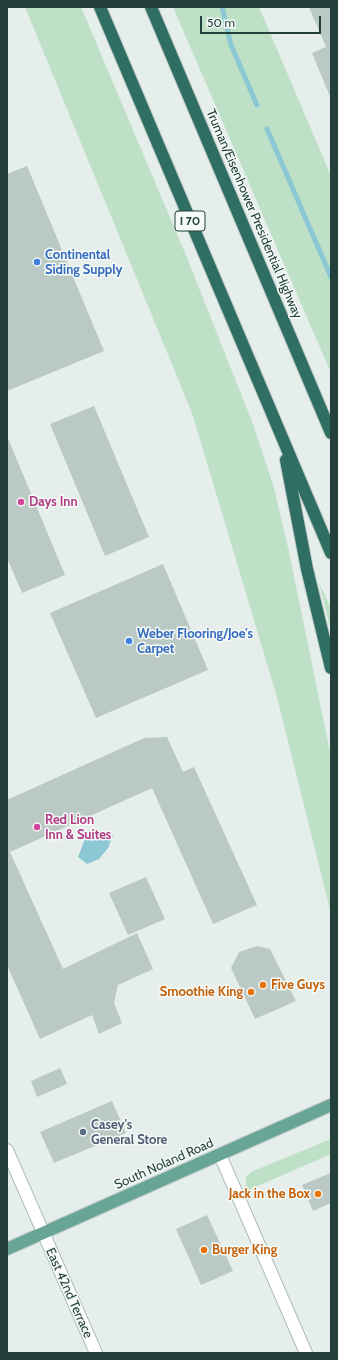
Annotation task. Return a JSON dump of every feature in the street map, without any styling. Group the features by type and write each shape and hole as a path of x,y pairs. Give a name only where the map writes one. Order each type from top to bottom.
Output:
{"highway":[{"name":"I 70","path":"100,7 331,553"},
{"name":"Truman/Eisenhower Presidential Highway","path":"151,7 331,433"},
{"path":"281,435 307,569 331,668"}],"main road":[{"name":"South Noland Road","path":"7,1249 331,1105"}],"street":[{"name":"East 42nd Terrace","path":"7,1150 96,1353"},
{"path":"220,1154 306,1353"}],"green space":[{"path":"25,7 81,7 185,253 253,424 274,488 289,552 331,757 331,914 277,697 192,413"},
{"path":"173,7 259,7 331,176 331,373"},
{"path":"319,583 331,608 331,630"},
{"path":"331,1139 331,1154 246,1191 246,1177 251,1172"}],"water":[{"path":"98,831 113,835 108,848 99,859 87,864 78,857 85,839 93,839"}],"building":[{"path":"309,7 331,7 331,99 312,53 326,47"},
{"name":"Continental Siding Supply","path":"27,166 104,351 7,391 7,174"},
{"path":"94,406 149,537 105,556 50,424"},
{"name":"Days Inn","path":"7,436 65,575 22,593 7,558"},
{"name":"Weber Flooring/Joe's Carpet","path":"163,564 208,670 96,718 50,613"},
{"path":"167,737 183,772 194,767 257,905 213,924 152,788 10,852 63,969 137,933 153,969 118,985 114,1003 122,1023 99,1034 92,1015 40,1039 7,965 7,800 144,738"},
{"path":"146,877 165,919 128,935 109,893"},
{"name":"Five Guys","path":"257,946 270,949 296,1001 255,1019 231,968 239,952"},
{"path":"60,1068 67,1084 37,1097 31,1081"},
{"name":"Casey's General Store","path":"112,1101 126,1133 54,1163 40,1132"},
{"name":"Jack in the Box","path":"331,1173 331,1203 313,1211 302,1185"},
{"name":"Burger King","path":"207,1215 233,1271 201,1285 176,1229"}],"waterway":[{"path":"222,7 231,45 257,105"},
{"path":"267,129 331,277"}],"place":[{"name":"Continental Siding Supply","path":"37,262"},
{"name":"Days Inn","path":"21,502"},
{"name":"Weber Flooring/Joe's Carpet","path":"129,641"},
{"name":"Red Lion Inn & Suites","path":"37,827"},
{"name":"Five Guys","path":"263,985"},
{"name":"Smoothie King","path":"251,992"},
{"name":"Casey's General Store","path":"83,1132"},
{"name":"Jack in the Box","path":"318,1194"},
{"name":"Burger King","path":"204,1250"}]}
